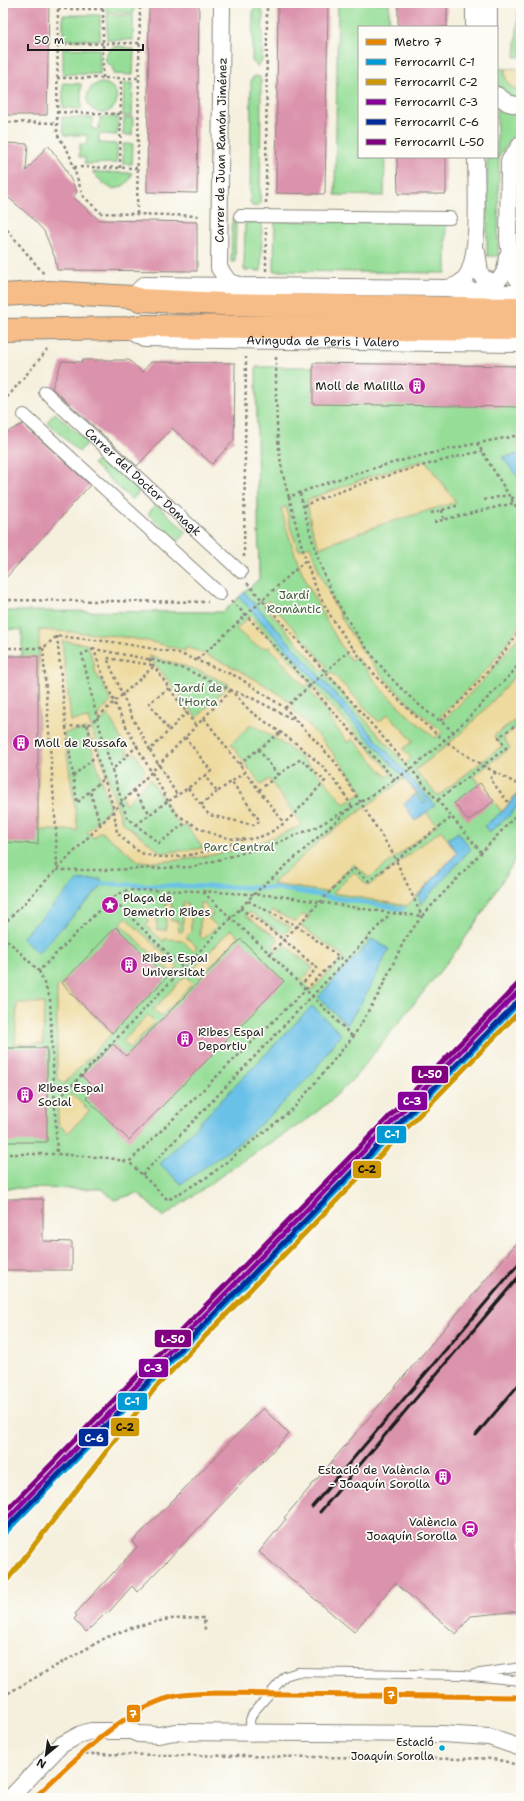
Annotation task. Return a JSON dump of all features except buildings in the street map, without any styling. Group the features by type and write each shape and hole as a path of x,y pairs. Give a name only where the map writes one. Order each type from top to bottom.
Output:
{"main road":[{"path":"4,335 9,312 4,291 50,292 132,297 140,300 223,304 521,309"},
{"name":"Avinguda de Peris i Valero","path":"4,335 145,326 222,328 521,329"}],"street":[{"name":"Carrer de Juan Ramón Jiménez","path":"222,3 219,268 229,282 240,285"},
{"path":"474,3 474,26"},
{"path":"489,3 489,26"},
{"path":"498,96 508,103 521,106"},
{"path":"476,158 475,236 480,272 483,278 494,282 502,276 505,269 508,240 509,161 521,144"},
{"path":"240,216 450,218"},
{"path":"447,288 459,284 469,271 475,236"},
{"path":"508,240 512,271 521,284"},
{"path":"132,297 144,285 447,288 494,293 521,293"},
{"name":"Avinguda de Peris i Valero","path":"128,328 145,339 521,344"},
{"name":"Carrer del Doctor Domagk","path":"45,392 240,572"},
{"path":"24,415 220,594"},
{"path":"10,1798 61,1745 69,1739 91,1731 131,1731 138,1734 159,1735 175,1732 442,1734 489,1737 517,1745"}],"lane":[{"path":"463,1675 521,1667"},
{"path":"251,1732 250,1720 253,1713 285,1676 298,1672 463,1675 521,1681"}],"path":[{"path":"58,3 57,134 69,153 83,196 101,213 200,216"},
{"path":"103,3 103,78"},
{"path":"136,214 140,3"},
{"path":"266,274 267,3"},
{"path":"58,9 103,9"},
{"path":"57,44 139,43"},
{"path":"57,78 139,78"},
{"path":"120,168 121,78"},
{"path":"57,112 120,114"},
{"path":"3,122 57,123"},
{"path":"74,167 137,168"},
{"path":"3,225 46,275"},
{"path":"3,402 49,348"},
{"path":"276,357 278,437 284,480 290,497 306,560 317,590 329,614 342,634 409,710 444,740 483,765 521,786"},
{"path":"290,497 310,488 413,457 521,435"},
{"path":"477,443 521,514"},
{"path":"303,506 351,487 482,451"},
{"path":"300,493 320,562 344,614 366,647 394,681 419,705 454,732"},
{"path":"484,500 508,495"},
{"path":"511,498 521,497"},
{"path":"434,522 514,503"},
{"path":"431,513 460,506"},
{"path":"442,510 444,520"},
{"path":"197,660 306,560"},
{"path":"240,572 261,600 411,768 482,853"},
{"path":"220,594 234,603 246,615 395,780"},
{"path":"440,721 463,700 498,660 521,629"},
{"path":"57,636 66,727 77,803 104,778"},
{"path":"3,648 43,648 57,636 113,642 178,653 238,677 285,708 335,762 396,861 422,916"},
{"path":"285,708 353,647"},
{"path":"43,648 56,830 56,870"},
{"path":"94,649 99,667 115,703 152,772 177,814 199,828 222,837 242,840"},
{"path":"188,821 159,843 127,818 97,718 82,654 94,649 149,659 187,670 230,690 248,696 300,724"},
{"path":"153,666 107,658 123,696 150,750 177,796"},
{"path":"149,659 196,726"},
{"path":"56,870 112,870 192,867 272,845 316,827 361,802 411,768 454,732 512,673 521,661"},
{"path":"66,727 87,725 97,718 123,696 153,666"},
{"path":"169,688 149,703 169,730"},
{"path":"230,690 250,711 281,732 323,767 342,790 352,807"},
{"path":"3,925 230,690"},
{"path":"150,750 187,712"},
{"path":"204,718 284,823"},
{"path":"438,800 506,748 499,738 521,721"},
{"path":"87,725 114,810 117,833 142,854 167,856 201,854 242,840 266,834 284,823 325,781 301,759 259,790"},
{"path":"239,764 281,732"},
{"path":"136,825 211,771 185,737"},
{"path":"112,770 138,745"},
{"path":"258,749 278,775"},
{"path":"73,777 97,755"},
{"path":"201,805 245,772"},
{"path":"496,772 490,779 508,802"},
{"path":"205,776 217,792"},
{"path":"188,788 208,815 254,825 260,821 232,782"},
{"path":"134,790 150,814"},
{"path":"90,791 100,825"},
{"path":"55,1103 254,894 352,807"},
{"path":"3,1154 57,1154 109,1158 129,1162 168,1200 209,1176 294,1108 353,1037 378,995 404,941 422,916 521,810"},
{"path":"270,954 353,868 369,881 452,817"},
{"path":"39,971 111,898 127,890 202,891 280,896 318,903 422,916"},
{"path":"202,891 230,919 270,954 353,1037"},
{"path":"111,898 183,968"},
{"path":"248,901 297,926 345,962"},
{"path":"240,908 284,940 317,968 301,985"},
{"path":"142,1175 391,913"},
{"path":"3,936 39,971 50,998 57,1154"},
{"path":"129,1162 339,957"},
{"path":"3,1696 107,1637 134,1627 169,1619 204,1618 205,1630"},
{"path":"64,1767 78,1756 91,1754 482,1758 504,1761 521,1767"}],"green space":[{"path":"106,3 134,3 134,13 106,12"},
{"path":"338,3 389,3 389,26 358,26 358,158 385,158 384,196 335,195"},
{"path":"519,3 521,3 521,57 515,57"},
{"path":"258,6 263,12 262,61 257,66 252,61 253,12 254,8"},
{"path":"63,15 100,15 100,40 63,40"},
{"path":"107,15 133,15 133,40 107,40"},
{"path":"118,46 134,49 133,75 113,74 113,68 106,62 105,58 109,49"},
{"path":"63,48 100,49 100,74 63,74"},
{"path":"498,68 505,69 505,77 515,89 521,90 521,100 509,96 499,88"},
{"path":"253,77 260,77 261,82 260,203 258,206 252,206 250,202 251,81"},
{"path":"63,83 81,84 81,109 63,108"},
{"path":"102,83 108,84 116,92 116,104 108,112 102,113 96,112 88,104 87,98 88,92 96,84"},
{"path":"124,83 133,83 132,116 123,116"},
{"path":"498,102 521,112 521,125 499,156 498,256 487,256 487,158 498,158"},
{"path":"62,117 93,118 92,129 99,129 100,117 118,117 117,135 99,134 99,143 117,144 117,163 85,164 85,157 79,157 80,144 87,144 87,135 65,135"},
{"path":"124,118 133,118 132,135 123,135"},
{"path":"123,144 133,144 132,164 123,164"},
{"path":"92,172 132,173 131,177 125,184 112,189 103,183"},
{"path":"275,221 446,222 446,273 274,271"},
{"path":"232,222 236,222 235,262 231,262"},
{"path":"245,222 262,222 261,271 244,270"},
{"name":"Parc Central","path":"521,366 521,850 485,909 457,950 354,1078 330,1101 308,1119 241,1162 163,1217 138,1193 114,1200 102,1189 3,1188 3,656 22,656 22,630 8,629 6,643 3,643 3,611 223,612 259,579 256,367"},
{"path":"55,413 88,442 79,452 47,422"},
{"path":"102,455 141,490 132,500 93,464"},
{"path":"156,504 187,532 178,542 148,514"}],"sand":[{"path":"514,68 521,70 521,90 510,86 506,77 505,69"},
{"path":"425,460 456,502 374,527 319,548 311,525 307,500 372,476"},
{"path":"286,507 291,530 299,550 310,546 333,602 347,627 379,672 398,693 419,713 443,732 435,738 383,691 356,657 351,660 343,649 307,584 295,555 281,508"},
{"path":"268,600 327,666 322,671 263,604"},
{"path":"250,616 310,682 305,687 269,647 265,648 256,645 236,629"},
{"path":"521,623 521,634 488,675 444,720 440,716 490,666"},
{"path":"39,630 130,638 148,641 185,651 187,647 229,665 282,696 294,705 291,708 330,749 363,793 344,804 324,780 302,759 278,740 251,724 231,744 261,785 269,779 302,825 263,841 203,857 182,860 140,862 100,831 94,838 87,832 110,808 86,729 64,733 78,830 38,830","holes":["62,641 87,644 95,666 93,667 99,679 101,679 111,702 98,714 100,722 108,714 130,756 135,752 145,771 122,795 125,805 150,779 181,828 186,825 203,848 162,853 122,822 88,718 71,721","149,656 194,669 229,684 197,718"]},
{"path":"521,668 521,716 494,736 502,746 438,796 415,770 444,748 472,723"},
{"path":"331,672 379,722 388,714 413,741 403,749 411,758 405,764 326,676"},
{"path":"314,687 392,773 387,777 353,739 348,743 328,717 330,715 310,691"},
{"path":"521,724 521,789 502,812 474,776 510,748 503,737"},
{"path":"404,779 417,793 404,804 415,821 426,812 437,825 369,878 353,864 326,892 272,884 324,837"},
{"path":"441,830 457,853 407,906 333,893 354,872 368,886"},
{"path":"166,903 172,903 171,921 178,921 179,932 183,931 183,903 188,903 188,913 191,913 191,932 186,937 197,947 193,951 182,940 164,939 164,942 146,926 148,923 148,910 157,910 157,930 166,930"},
{"path":"200,903 205,903 205,906 213,914 208,918 217,926 203,939 200,936"},
{"path":"272,910 295,922 302,915 310,916 301,926 344,957 312,990 302,980 313,968 284,944 278,951 273,946 279,939 245,915 250,912 284,935 291,927 269,916"},
{"path":"126,918 178,967 172,973 120,924"},
{"path":"231,929 239,937 199,978 192,970"},
{"path":"185,976 193,983 161,1017 153,1010"},
{"path":"61,984 112,1033 64,1084 57,1077 57,988"},
{"path":"17,1003 44,1003 43,1044 15,1044"},
{"path":"148,1015 155,1022 130,1048 123,1041"},
{"path":"72,1094 89,1111 68,1133 58,1124 58,1108"}],"water":[{"path":"521,454 521,481 502,457"},
{"path":"244,592 435,805 415,821 404,804 416,794 424,804 426,802 239,597"},
{"path":"521,789 521,802 508,817 489,832 484,826 503,811"},
{"path":"458,832 471,849 421,904 418,896 457,853 448,839"},
{"path":"101,879 101,887 38,953 22,938 78,880"},
{"path":"372,939 389,949 370,988 347,1025 318,997"},
{"path":"312,1006 341,1034 311,1075 275,1111 239,1143 181,1184 160,1164"}],"waterway":[{"path":"100,884 276,888 403,909"}],"railway":[{"path":"151,1383 197,1323 274,1231"},
{"path":"312,1507 521,1261"},
{"path":"320,1512 521,1274"},
{"path":"476,1435 521,1382"}],"metro line":[{"name":"7","path":"34,1798 81,1754 116,1725 134,1713 172,1697 188,1694 215,1693 521,1697"}],"rail line":[{"name":"L-50","path":"3,1514 517,985"},
{"name":"C-3","path":"3,1523 521,989"},
{"name":"C-6","path":"7,1527 521,998"},
{"name":"C-1","path":"3,1535 521,1001"},
{"name":"C-2","path":"8,1579 156,1387 521,1010"}],"place":[{"name":"Moll de Malilla","path":"417,386"},
{"name":"Moll de Russafa","path":"21,743"},
{"name":"Plaça de Demetrio Ribes","path":"110,905"},
{"name":"Ribes Espai Universitat","path":"129,965"},
{"name":"Ribes Espai Deportiu","path":"185,1039"},
{"name":"Ribes Espai Social","path":"25,1095"},
{"name":"Estació de València - Joaquín Sorolla","path":"443,1477"},
{"name":"València Joaquín Sorolla","path":"470,1529"},
{"name":"Estació Joaquín Sorolla","path":"442,1748"}],"park label":[{"name":"Jardí Romàntic","path":"294,602"},
{"name":"Jardí de l'Horta","path":"198,695"}]}
